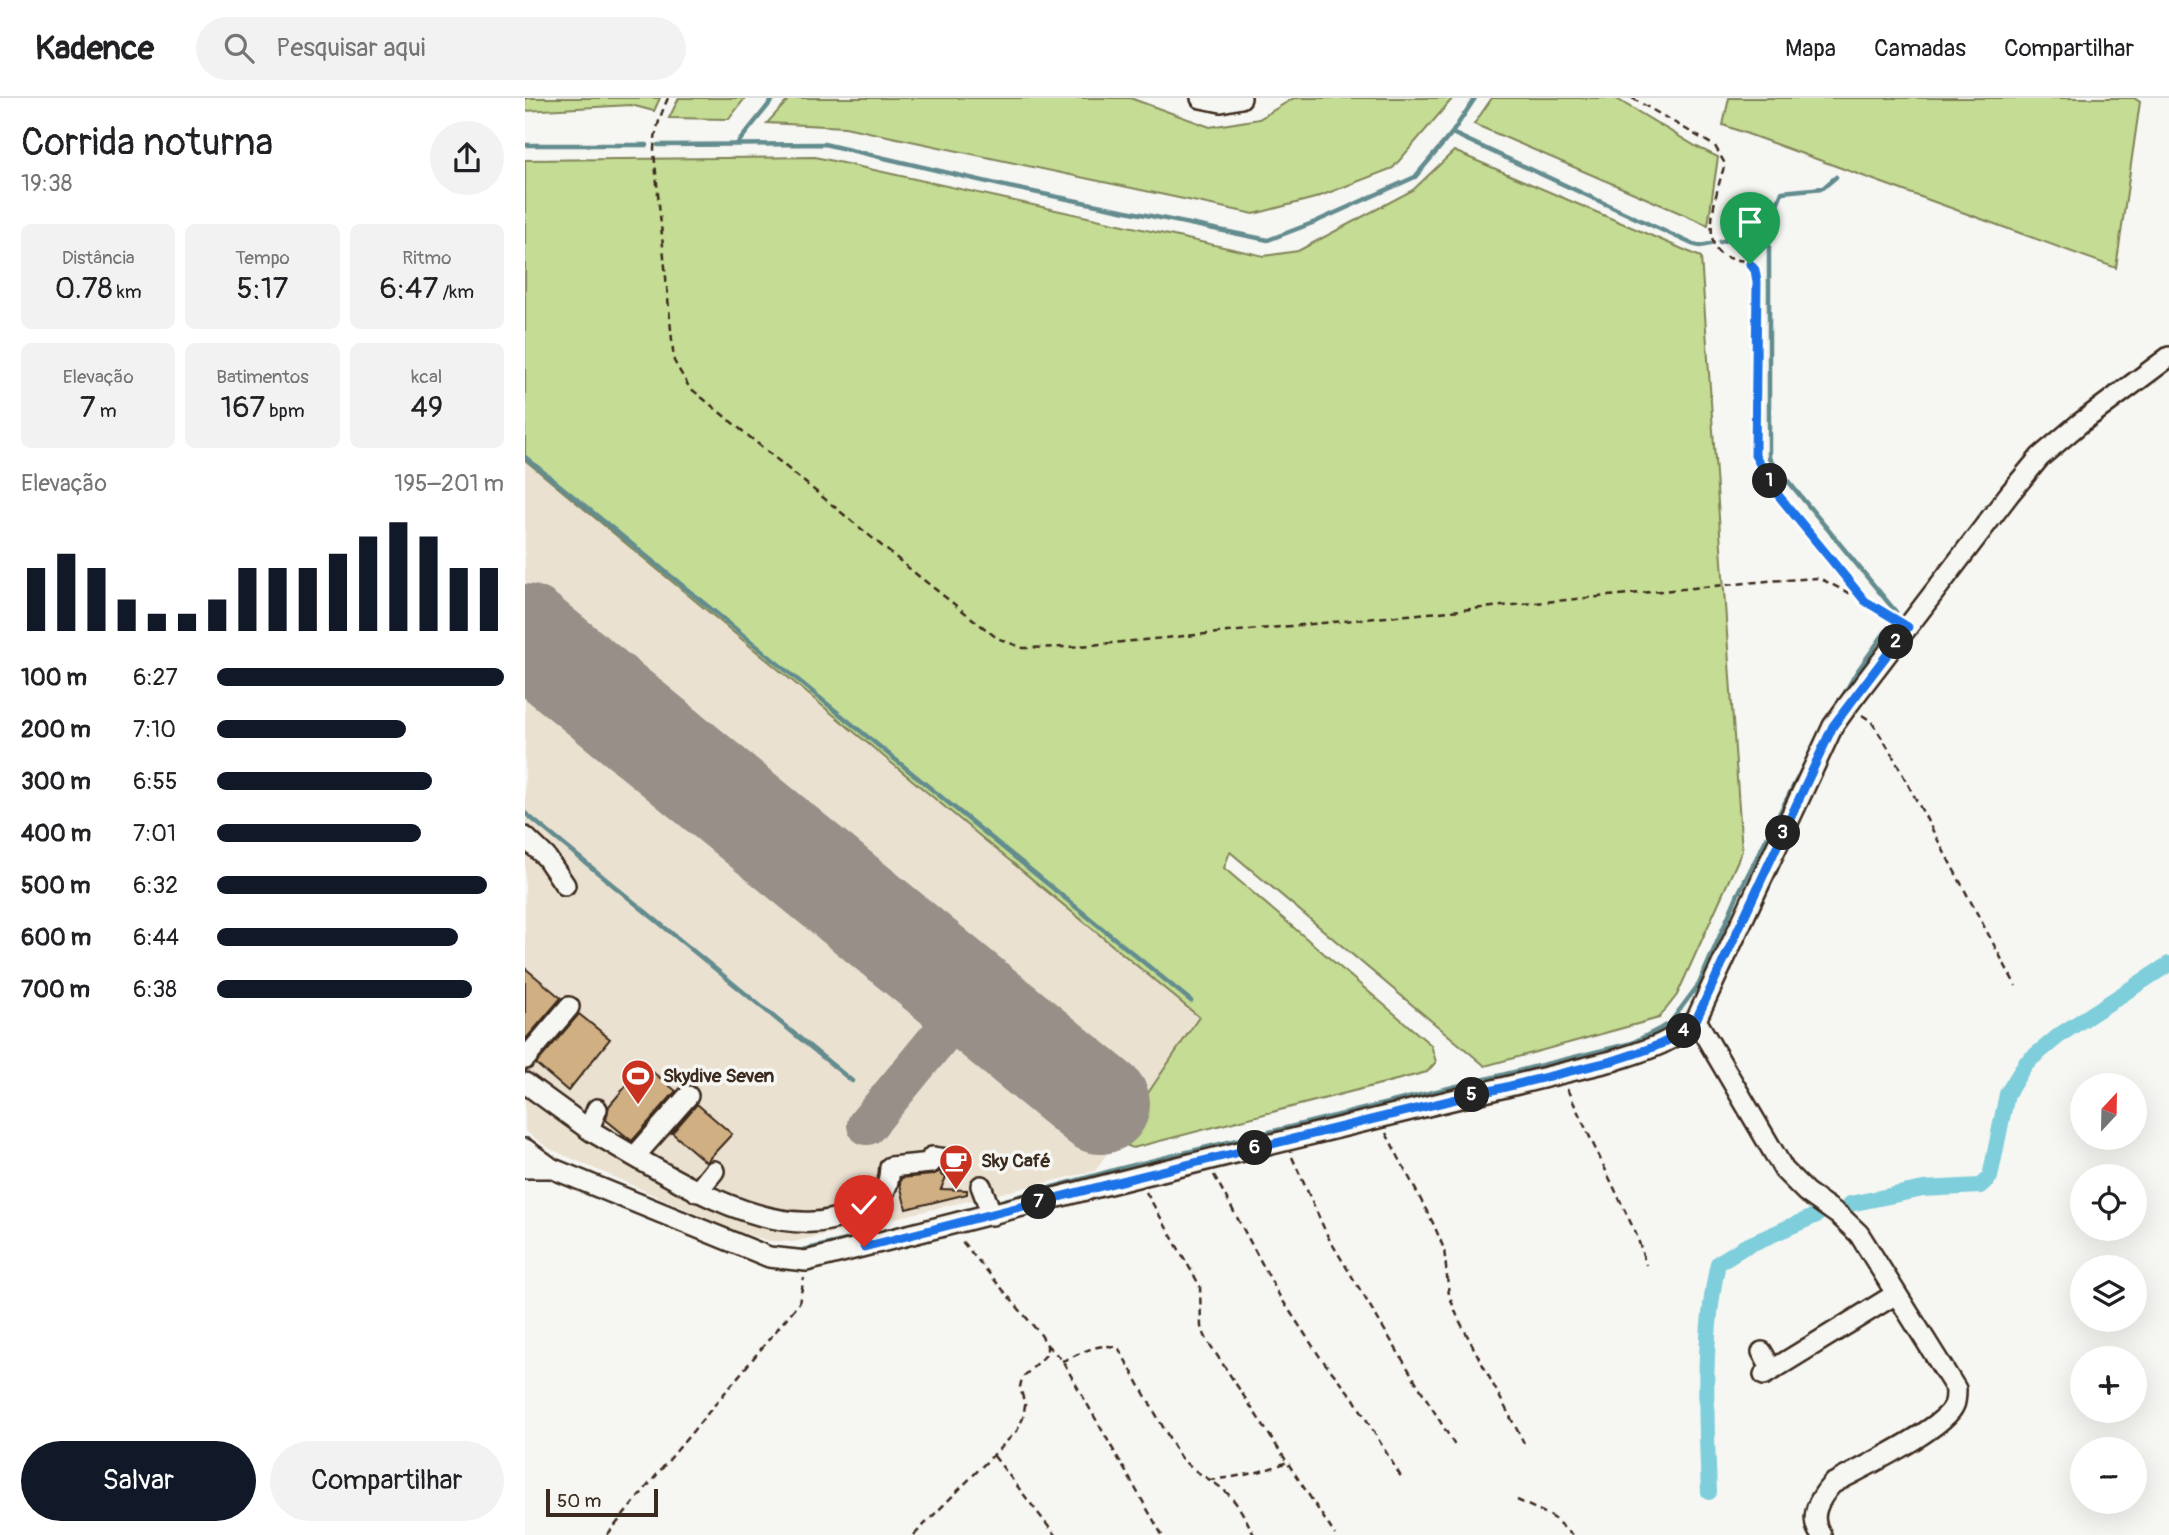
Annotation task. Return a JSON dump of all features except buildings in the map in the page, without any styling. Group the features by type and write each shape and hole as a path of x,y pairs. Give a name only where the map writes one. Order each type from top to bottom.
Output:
{"street":[{"path":"1201,98 1221,102 1241,98"},
{"path":"525,1149 551,1168 769,1257 806,1261 1612,1061 1662,1045 1684,1032 1696,1020 1833,726 1848,705 2010,493 2041,457 2079,424 2169,357"},
{"path":"525,837 546,857 565,885"},
{"path":"525,1059 569,1007"},
{"path":"1696,1020 1784,1170 1806,1192 1840,1216 1859,1234 1956,1389 1955,1405 1947,1417 1931,1429 1832,1484 1819,1497 1815,1515 1816,1528 1821,1535"},
{"path":"525,1083 591,1131 697,1192 750,1212 792,1222 814,1222 869,1209 888,1187 890,1167 931,1163 932,1157 953,1160"},
{"path":"635,1156 688,1096"},
{"path":"591,1131 597,1109"},
{"path":"525,1168 551,1168"},
{"path":"697,1192 714,1171"},
{"path":"981,1186 992,1214"},
{"path":"1762,1352 1768,1373 1896,1294"}],"path":[{"path":"668,98 654,138 654,152 674,361 689,387 997,638 1023,648 1069,647 1767,580 1819,578 1908,627"},
{"path":"1632,98 1715,146 1725,164 1715,195 1712,228 1715,249 1722,255 1744,260 1755,270 1757,282 1755,455 1774,490 1865,601"},
{"path":"1848,705 1871,721 1889,749 2016,986"},
{"path":"1559,1074 1637,1236 1646,1265"},
{"path":"1378,1118 1444,1249 1449,1296 1458,1318 1524,1443"},
{"path":"1285,1141 1328,1237 1457,1449"},
{"path":"1205,1160 1279,1295 1320,1357 1354,1399 1401,1477"},
{"path":"1137,1177 1200,1286 1201,1327 1207,1340 1335,1535"},
{"path":"949,1226 1062,1361 1162,1535"},
{"path":"607,1535 799,1303 806,1261"},
{"path":"914,1535 1017,1430 1025,1405 1020,1387 1021,1378 1047,1354 1047,1345"},
{"path":"1062,1361 1100,1346 1109,1345 1119,1349 1180,1457 1191,1469 1229,1495 1254,1535"},
{"path":"994,1456 1055,1535"},
{"path":"1209,1480 1239,1477 1287,1462"},
{"path":"1517,1500 1551,1516 1572,1535"}],"shaded area":[{"path":"525,460 1200,1017 1095,1171 793,1242 769,1241 731,1229 550,1149 525,1131"}],"green space":[{"path":"525,98 660,98 654,111 631,105 525,111"},
{"path":"679,98 745,98 729,119 669,118"},
{"path":"790,98 1130,98 1210,127 1259,119 1294,98 1453,98 1393,168 1315,198 1254,214 845,127 767,123"},
{"path":"1492,98 1615,98 1718,157 1708,225 1474,124"},
{"path":"1729,98 2134,98 2140,102 2116,268 1723,125"},
{"path":"1454,151 1701,257 1742,851 1677,995 1659,1018 1485,1066 1230,852 1224,868 1431,1045 1436,1062 1427,1072 1133,1148 1116,1141 1199,1017 525,460 525,160 815,157 1264,256 1298,251 1413,190"}],"waterway":[{"path":"737,144 774,98"},
{"path":"658,145 824,144 1009,187 1268,240 1415,177 1452,133 1475,98"},
{"path":"1452,133 1692,244 1710,244"},
{"path":"525,145 647,145"},
{"path":"1836,177 1823,188 1782,192 1769,225 1769,458 1896,612"},
{"path":"1720,242 1769,225"},
{"path":"525,457 1191,1001"},
{"path":"1840,701 1888,628"},
{"path":"1002,1201 1118,1169 1632,1043 1669,1024 1699,984 1738,894 1810,754"},
{"path":"525,813 852,1081"},
{"path":"1850,1204 1923,1189 1980,1186 1990,1177 2007,1094 2026,1063 2061,1034 2169,964"},
{"path":"953,1214 972,1209"},
{"path":"1709,1492 1707,1348 1718,1263 1744,1247 1817,1215"},
{"path":"803,1250 911,1225"}],"taxiway":[{"path":"867,1125 959,1013 962,1000 956,987"}],"runway":[{"path":"525,634 1100,1104"}],"place":[{"name":"Skydive Seven","path":"638,1106"},
{"name":"Sky Café","path":"956,1191"}],"route":[{"path":"864,1247 1612,1061 1662,1045 1684,1032 1696,1020 1833,726 1908,627 1865,601 1774,490 1755,455 1757,282 1755,270 1750,264"}]}
